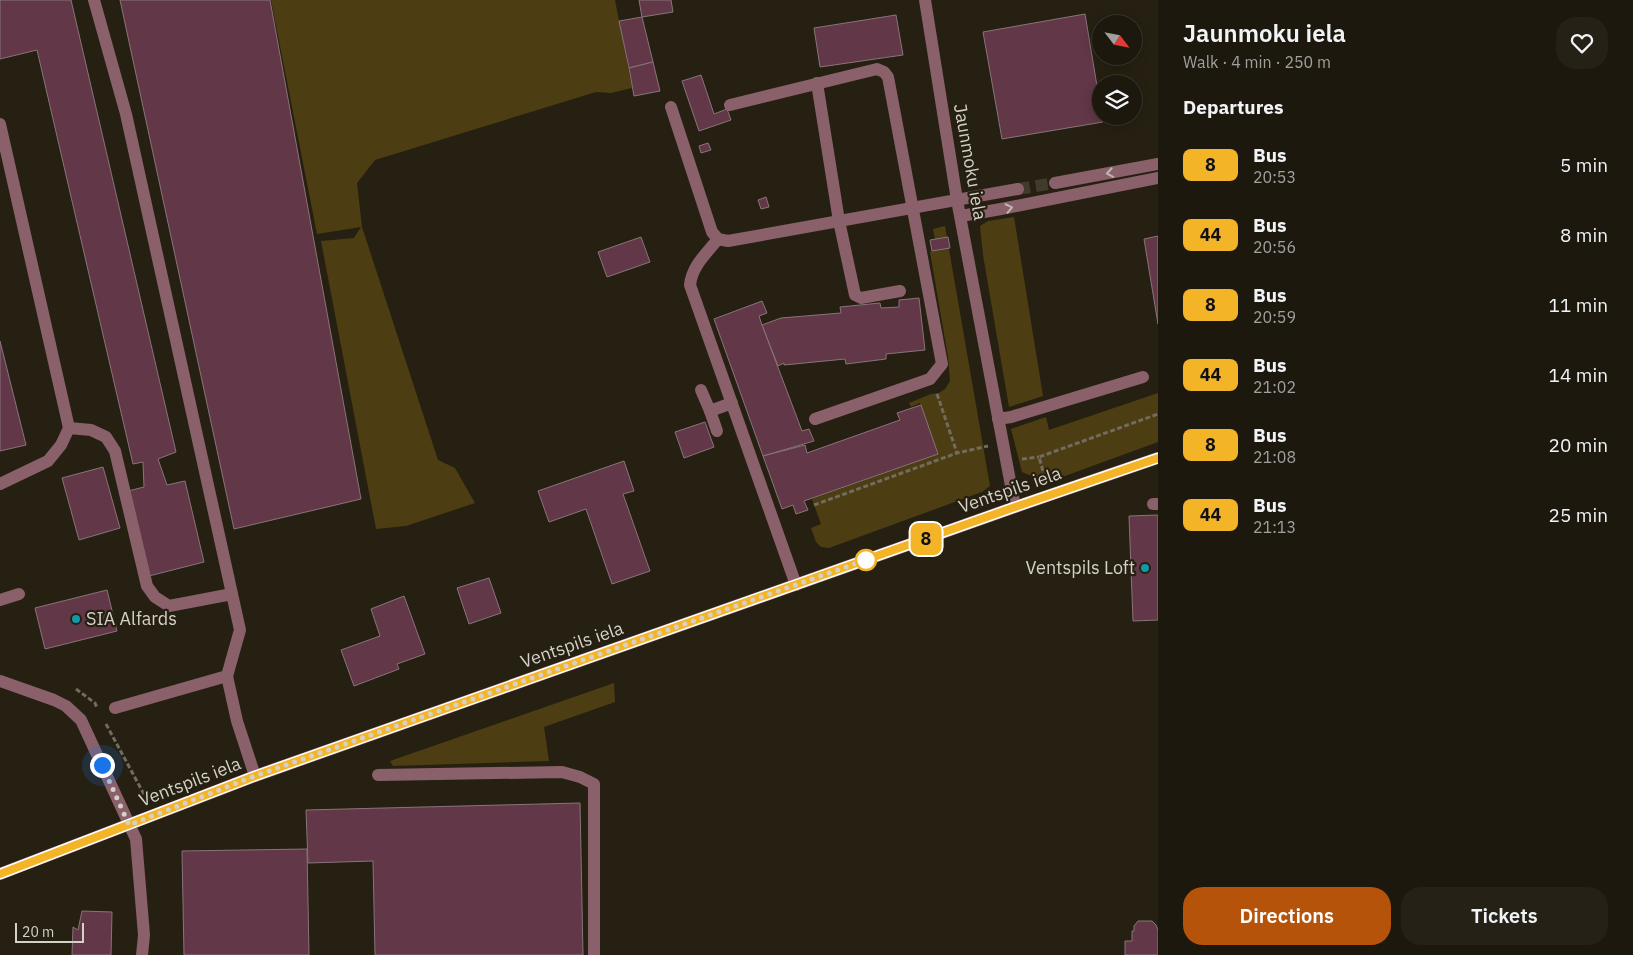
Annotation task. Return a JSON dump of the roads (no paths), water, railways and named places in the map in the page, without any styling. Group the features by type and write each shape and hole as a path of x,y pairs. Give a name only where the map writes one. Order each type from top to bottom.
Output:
{"street":[{"path":"94,0 126,114 240,630 227,676 237,721 255,776"},
{"name":"Jaunmoku iela","path":"925,0 957,200 1015,507"},
{"path":"730,105 877,69 884,72 888,77 942,364 930,379 815,419"},
{"path":"817,84 839,221 855,295 861,298 900,291"},
{"path":"671,107 712,232 718,239 728,241 1018,189"},
{"path":"0,124 68,428 60,445 48,461 0,484"},
{"path":"1055,183 1158,164"},
{"path":"961,216 1158,178"},
{"path":"718,239 695,267 691,275 690,285 796,585"},
{"path":"998,419 1011,417 1143,377"},
{"path":"701,390 717,431"},
{"path":"710,411 732,403"},
{"path":"68,428 92,430 106,437 115,451 147,586 155,598 169,606 232,594"},
{"name":"Ventspils iela","path":"0,874 255,776 1158,458"},
{"path":"0,600 19,594"},
{"path":"115,708 227,676"},
{"path":"0,681 54,700 66,706 81,720 136,839 144,935 142,955"},
{"path":"378,775 562,772 580,777 594,784 594,955"}],"tunnel":[{"path":"1018,189 1055,183"}],"place":[{"name":"Ventspils Loft","path":"1145,568"},
{"name":"SIA Alfards","path":"76,619"}]}
